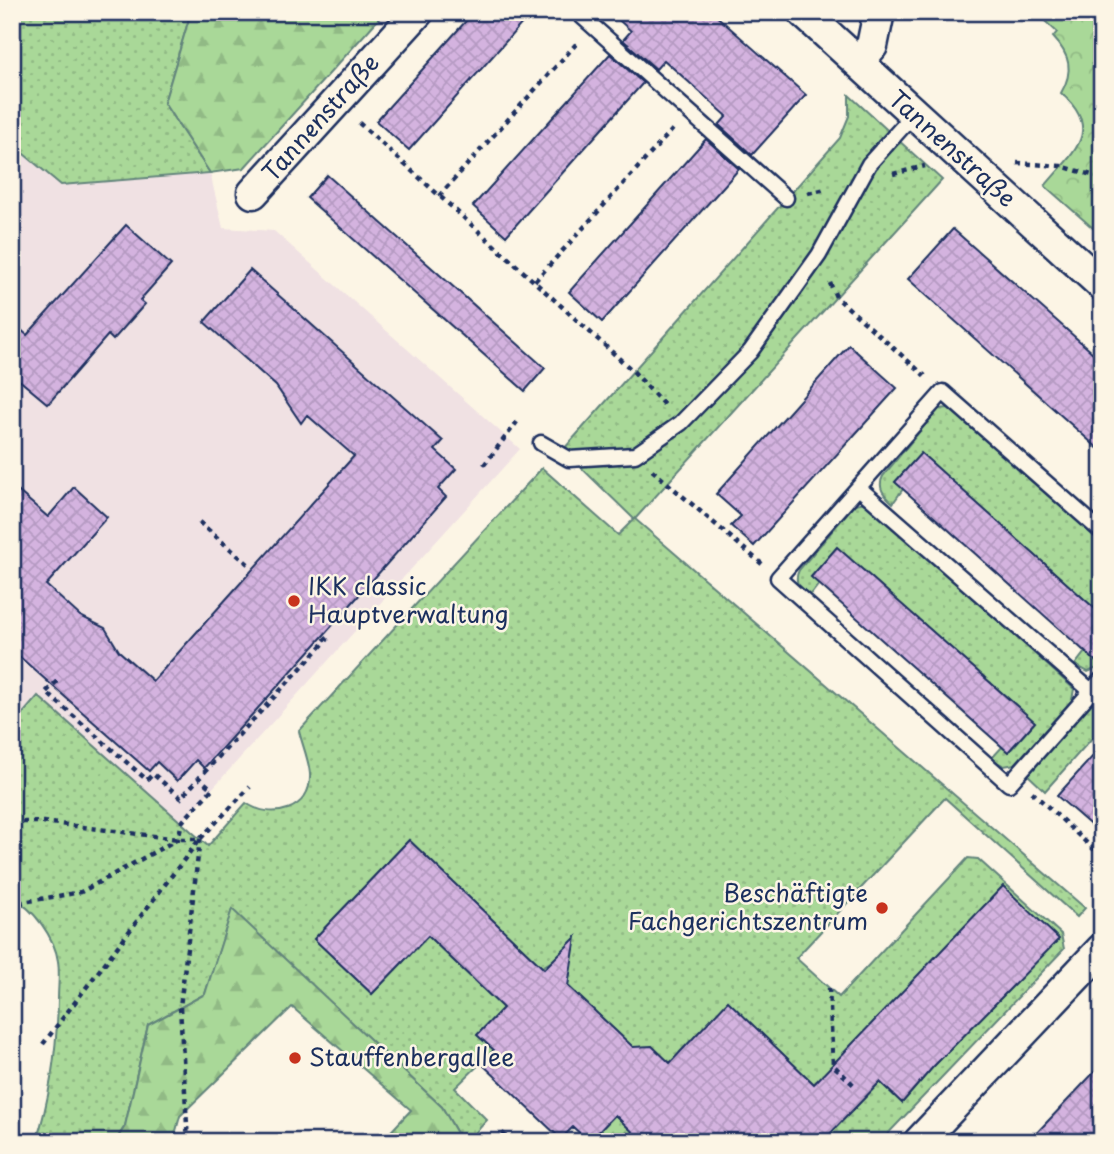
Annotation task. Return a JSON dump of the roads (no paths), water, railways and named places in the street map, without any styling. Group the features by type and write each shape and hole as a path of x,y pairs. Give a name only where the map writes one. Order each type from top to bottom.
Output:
{"street":[{"name":"Tannenstraße","path":"253,193 418,12"},
{"name":"Tannenstraße","path":"803,12 1102,285"},
{"path":"858,62 872,46 879,12"},
{"path":"919,1142 1102,949"}],"lane":[{"path":"577,12 786,198"},
{"path":"541,443 569,459 635,455 681,423 750,352 819,255 869,164 914,114"},
{"path":"1102,532 943,392 778,579 1009,784 1102,678"},
{"path":"859,488 1091,691"}],"place":[{"name":"IKK classic Hauptverwaltung","path":"294,601"},
{"name":"Beschäftigte Fachgerichtszentrum","path":"882,908"},
{"name":"Stauffenbergallee","path":"295,1058"}]}
